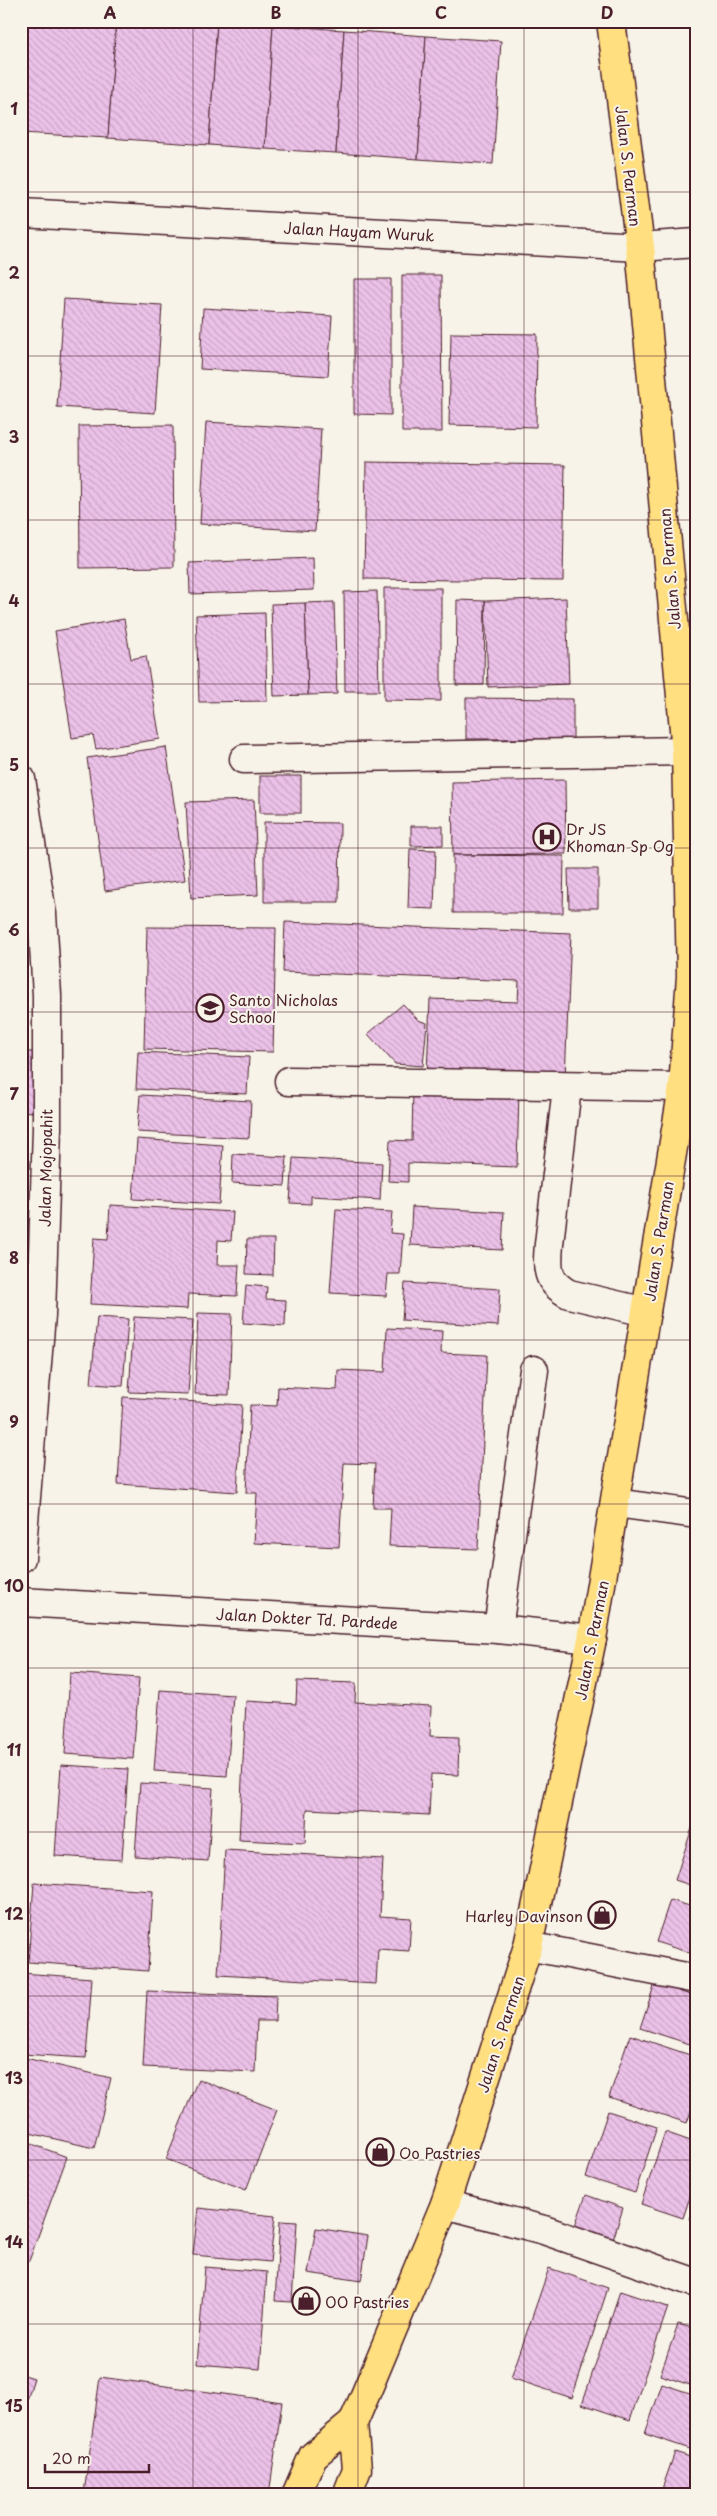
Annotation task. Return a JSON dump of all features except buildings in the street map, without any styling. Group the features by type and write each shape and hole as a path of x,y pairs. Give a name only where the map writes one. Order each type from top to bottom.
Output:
{"main road":[{"name":"Jalan S. Parman","path":"296,2495 313,2456 353,2423 445,2204 528,1946 592,1639 683,1087 693,976 686,751 640,248 611,21"},
{"name":"Jalan S. Parman","path":"347,2495 357,2469 353,2423"}],"street":[{"name":"Jalan Hayam Wuruk","path":"21,213 640,248 696,243"},
{"path":"244,759 686,751"},
{"name":"Jalan Mojopahit","path":"21,779 42,914 46,995 46,1128 41,1315 21,1558"},
{"path":"288,1081 567,1087 683,1087"},
{"path":"567,1087 549,1244 549,1273 555,1285 569,1294 603,1304 646,1312"},
{"path":"498,1629 534,1370"},
{"path":"615,1503 696,1514"},
{"name":"Jalan Dokter Td. Pardede","path":"21,1602 498,1629 592,1639"},
{"path":"528,1946 696,1979"},
{"path":"445,2204 544,2230 696,2283"}],"place":[{"name":"Dr JS Khoman Sp Og","path":"547,837"},
{"name":"Santo Nicholas School","path":"210,1008"},
{"name":"Harley Davinson","path":"602,1915"},
{"name":"Oo Pastries","path":"380,2152"},
{"name":"OO Pastries","path":"306,2301"}]}
